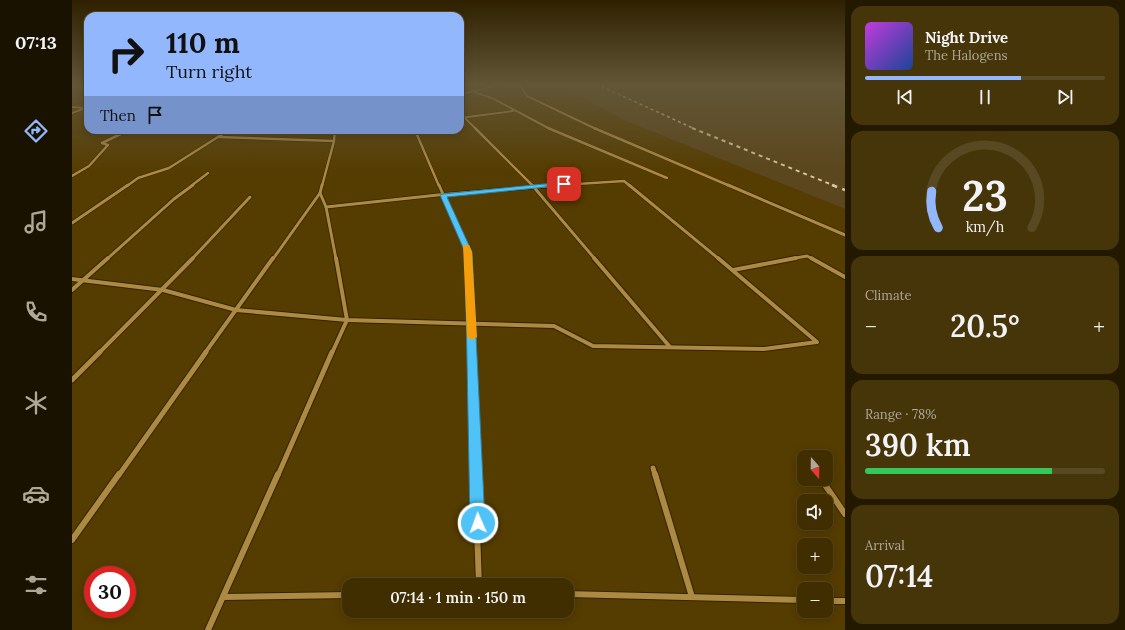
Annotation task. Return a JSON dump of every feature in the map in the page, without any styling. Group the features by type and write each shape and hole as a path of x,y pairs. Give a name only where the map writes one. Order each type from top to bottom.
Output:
{"street":[{"path":"465,118 497,113"},
{"path":"519,113 556,132 667,178"},
{"path":"564,113 845,235"},
{"path":"465,118 533,186 670,347"},
{"path":"72,176 89,166 108,145 102,143 121,134"},
{"path":"72,223 138,178 169,168 223,134"},
{"path":"72,540 320,193 335,134"},
{"path":"417,134 468,252 472,323 479,578"},
{"path":"218,137 334,141"},
{"path":"72,290 174,199 208,173"},
{"path":"72,279 163,290 236,310 347,320 554,326 593,346 764,349 817,342 733,270 624,181 533,186 391,199 326,207"},
{"path":"208,630 347,320 326,207 320,193"},
{"path":"72,380 163,290 250,197"},
{"path":"733,270 807,256 845,277"},
{"path":"653,468 692,597"},
{"path":"826,486 845,514"},
{"path":"574,594 797,600"},
{"path":"223,598 342,595"},
{"path":"833,601 845,601"}],"shaded area":[{"path":"612,113 845,113 845,209 624,120"}],"railway":[{"path":"661,113 695,129"},
{"path":"692,128 835,186"},
{"path":"832,185 845,190"}],"slow traffic":[{"path":"466,247 468,252 472,337"}],"route":[{"path":"478,523 472,323 468,252 443,195 564,184"}]}
